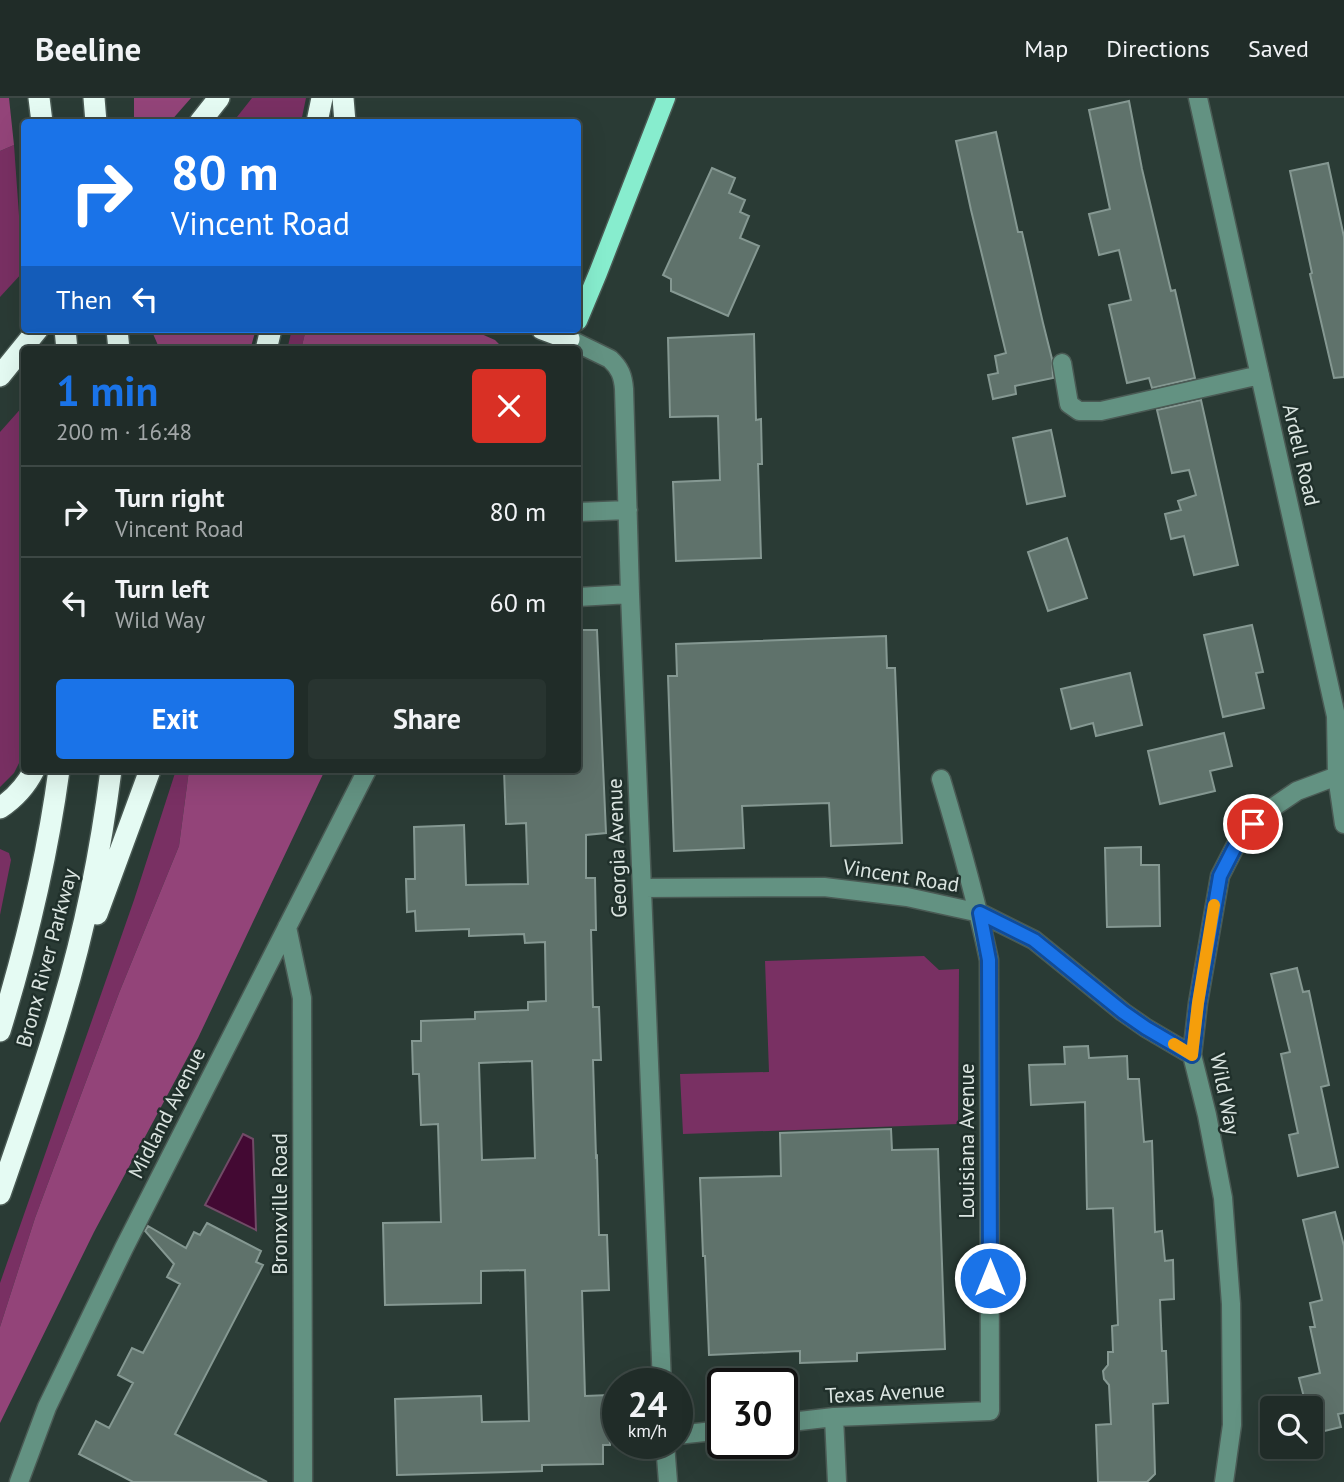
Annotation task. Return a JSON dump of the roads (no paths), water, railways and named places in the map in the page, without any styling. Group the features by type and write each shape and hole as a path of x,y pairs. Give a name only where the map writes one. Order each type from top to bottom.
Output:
{"highway":[{"path":"39,98 42,119"},
{"path":"94,98 96,119"},
{"path":"202,119 219,98"},
{"path":"318,119 322,98"},
{"path":"343,98 345,119"},
{"path":"0,376 21,350"},
{"path":"0,808 15,797 32,773"},
{"name":"Bronx River Parkway","path":"0,1031 16,979 41,876 58,773"},
{"name":"Bronx River Parkway","path":"0,1194 32,1102 76,955 97,858 111,773"},
{"path":"63,1004 149,773"}],"main road":[{"path":"581,312 666,98"}],"street":[{"name":"Ardell Road","path":"1198,98 1336,716 1337,776 1344,824"},
{"name":"Georgia Avenue","path":"571,335 615,363 622,375 624,389 661,1368"},
{"path":"1062,363 1069,404 1079,411 1101,411 1260,375"},
{"path":"581,512 628,510"},
{"path":"581,597 630,594"},
{"name":"Midland Avenue","path":"19,1482 47,1407 106,1284 365,773"},
{"name":"Wild Way","path":"1224,1482 1232,1425 1231,1304 1223,1198 1192,1055 1198,1003 1220,876 1240,837 1266,812 1297,792 1337,776"},
{"name":"Louisiana Avenue","path":"941,779 980,913 989,960 990,1411"},
{"name":"Vincent Road","path":"642,888 824,887 907,897 980,913 1034,940 1123,1012 1192,1055"},
{"name":"Bronxville Road","path":"287,927 302,998 303,1482"},
{"name":"Texas Avenue","path":"798,1421 834,1417 990,1411"},
{"path":"834,1417 836,1482"},
{"path":"664,1459 664,1481"}]}
